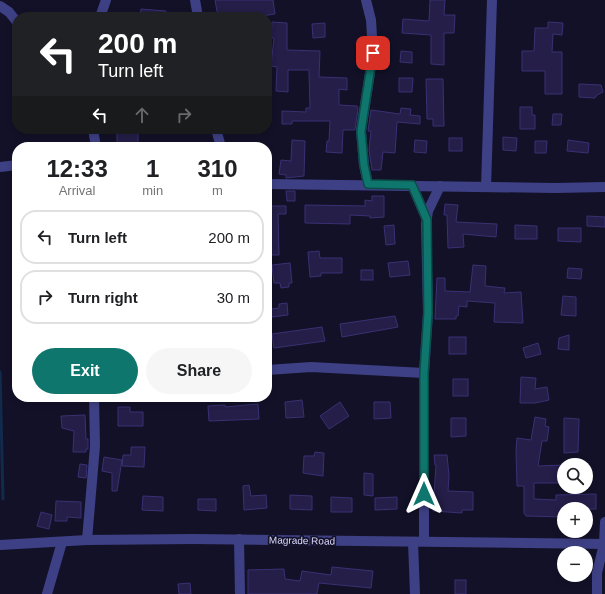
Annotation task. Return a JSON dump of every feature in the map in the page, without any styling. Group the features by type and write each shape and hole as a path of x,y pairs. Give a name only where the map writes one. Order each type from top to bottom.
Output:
{"street":[{"path":"102,12 106,0"},
{"path":"195,0 197,12"},
{"path":"366,0 371,20 373,53 361,131 364,165 368,184"},
{"path":"486,187 492,0"},
{"path":"0,6 12,16"},
{"path":"0,167 12,166"},
{"path":"272,184 605,187"},
{"path":"412,185 427,220"},
{"path":"424,541 424,373 428,313 427,220 428,211 440,186"},
{"path":"272,370 311,366 424,373"},
{"path":"87,540 94,446 94,402"},
{"path":"597,594 597,572 605,544 605,522"},
{"path":"239,539 240,594"},
{"name":"Magrade Road","path":"0,546 87,540 239,539 605,544"},
{"path":"46,594 62,542"},
{"path":"413,542 415,594"}],"building":[{"path":"215,0 273,0 275,14 272,14 272,12 217,12"},
{"path":"430,0 445,0 444,15 455,15 454,33 444,33 444,65 431,64 431,35 402,33 403,19 429,21"},
{"path":"141,9 166,11 166,12 141,12"},
{"path":"272,22 287,23 287,50 320,51 319,77 347,78 347,90 339,89 339,105 357,106 358,109 355,130 343,130 342,153 326,152 327,141 329,141 330,121 292,121 292,124 282,124 282,111 306,112 306,108 310,108 309,70 288,70 288,92 276,91 277,67 272,66 274,38 272,38"},
{"path":"548,22 563,23 562,35 553,34 552,52 562,52 562,94 545,94 545,71 522,71 522,51 534,51 535,28 548,28"},
{"path":"325,23 325,37 313,38 312,24"},
{"path":"401,51 412,52 412,63 400,62"},
{"path":"399,78 413,78 412,92 399,92"},
{"path":"426,79 443,79 444,126 433,126 433,119 427,119"},
{"path":"579,84 601,85 603,92 595,98 579,97"},
{"path":"520,107 532,107 532,115 535,115 535,129 520,129"},
{"path":"401,108 411,109 410,115 420,116 420,124 397,122 395,153 383,152 381,170 372,170 369,150 371,131 368,131 371,110 400,114"},
{"path":"553,114 562,114 561,125 552,125"},
{"path":"117,134 138,134 138,142 117,142"},
{"path":"503,137 517,138 516,151 503,150"},
{"path":"449,138 462,138 462,151 449,151"},
{"path":"292,140 305,141 304,176 286,178 286,175 279,174 281,160 291,161"},
{"path":"415,140 427,141 426,153 414,152"},
{"path":"568,140 589,143 588,153 567,151"},
{"path":"535,141 547,141 546,153 535,153"},
{"path":"286,191 295,191 295,201 287,201"},
{"path":"372,196 384,196 384,217 370,218 370,216 350,215 350,224 305,223 305,205 365,206 365,200 372,201"},
{"path":"445,204 458,205 456,222 497,224 496,237 463,234 464,247 448,248 447,215 444,215"},
{"path":"272,206 286,206 286,214 278,214 279,255 272,255"},
{"path":"587,216 605,217 605,227 587,226"},
{"path":"394,225 395,244 386,245 384,226"},
{"path":"515,225 537,226 537,239 515,239"},
{"path":"558,228 581,228 581,242 558,241"},
{"path":"319,251 320,258 342,258 342,273 321,273 321,276 310,277 308,252"},
{"path":"408,261 410,275 390,277 388,263"},
{"path":"290,263 292,283 289,283 289,287 281,288 280,283 274,283 272,265"},
{"path":"473,265 486,266 485,286 505,288 504,293 521,292 523,323 494,322 495,303 467,301 467,307 459,306 458,316 456,316 456,319 435,319 437,278 445,278 445,291 470,292"},
{"path":"568,268 582,269 581,279 567,278"},
{"path":"361,270 373,270 373,280 361,280"},
{"path":"563,296 576,297 576,316 561,315"},
{"path":"287,303 288,315 272,317 272,309 279,308 279,304"},
{"path":"395,316 398,327 342,337 340,324"},
{"path":"322,327 325,341 274,348 272,334"},
{"path":"569,335 569,350 558,349 559,338"},
{"path":"449,337 466,337 466,354 449,354"},
{"path":"538,343 541,354 526,358 523,348"},
{"path":"521,377 536,378 535,389 547,387 549,400 535,403 520,403"},
{"path":"453,379 468,379 468,396 453,396"},
{"path":"302,400 304,417 286,418 285,402"},
{"path":"340,402 349,416 329,429 320,416"},
{"path":"374,402 390,402 391,418 374,419"},
{"path":"258,404 259,419 209,421 208,406 225,405 225,407"},
{"path":"118,407 130,407 130,412 143,412 143,426 118,426"},
{"path":"85,415 88,449 86,449 86,452 73,452 74,431 62,428 61,416"},
{"path":"535,417 546,419 545,426 549,427 547,441 542,441 538,466 557,465 557,483 534,483 534,499 556,500 556,495 596,494 596,509 593,509 593,502 557,502 557,517 526,516 524,513 524,486 517,486 516,450 517,438 531,440"},
{"path":"451,418 466,418 466,436 451,437"},
{"path":"564,418 579,419 578,452 564,453"},
{"path":"131,447 145,447 144,467 122,466 123,455 131,455"},
{"path":"315,452 324,453 323,476 303,473 304,456 314,456"},
{"path":"434,455 447,455 449,476 448,491 473,492 473,510 462,510 462,513 433,511 436,465"},
{"path":"104,457 122,460 117,491 112,491 112,473 102,471"},
{"path":"80,464 87,465 86,478 78,477"},
{"path":"364,473 373,474 373,496 364,495"},
{"path":"249,485 251,496 266,495 267,508 244,510 243,486"},
{"path":"290,495 312,496 312,510 290,509"},
{"path":"143,496 163,497 163,511 142,510"},
{"path":"331,497 352,498 352,512 331,512"},
{"path":"397,497 397,509 375,510 375,498"},
{"path":"198,499 216,499 216,511 198,510"},
{"path":"56,501 81,502 81,518 67,517 67,521 55,521"},
{"path":"41,512 52,515 49,529 37,526"},
{"path":"332,567 373,571 371,588 319,583 317,594 248,594 248,570 284,569 285,579 300,581 302,571 331,575"},
{"path":"455,580 466,580 466,594 455,594"},
{"path":"190,583 191,594 179,594 178,584"}],"waterway":[{"path":"0,372 3,499"}],"route":[{"path":"373,53 361,131 364,165 368,184 412,185 419,198 427,220 428,313 424,373 424,494"}]}
